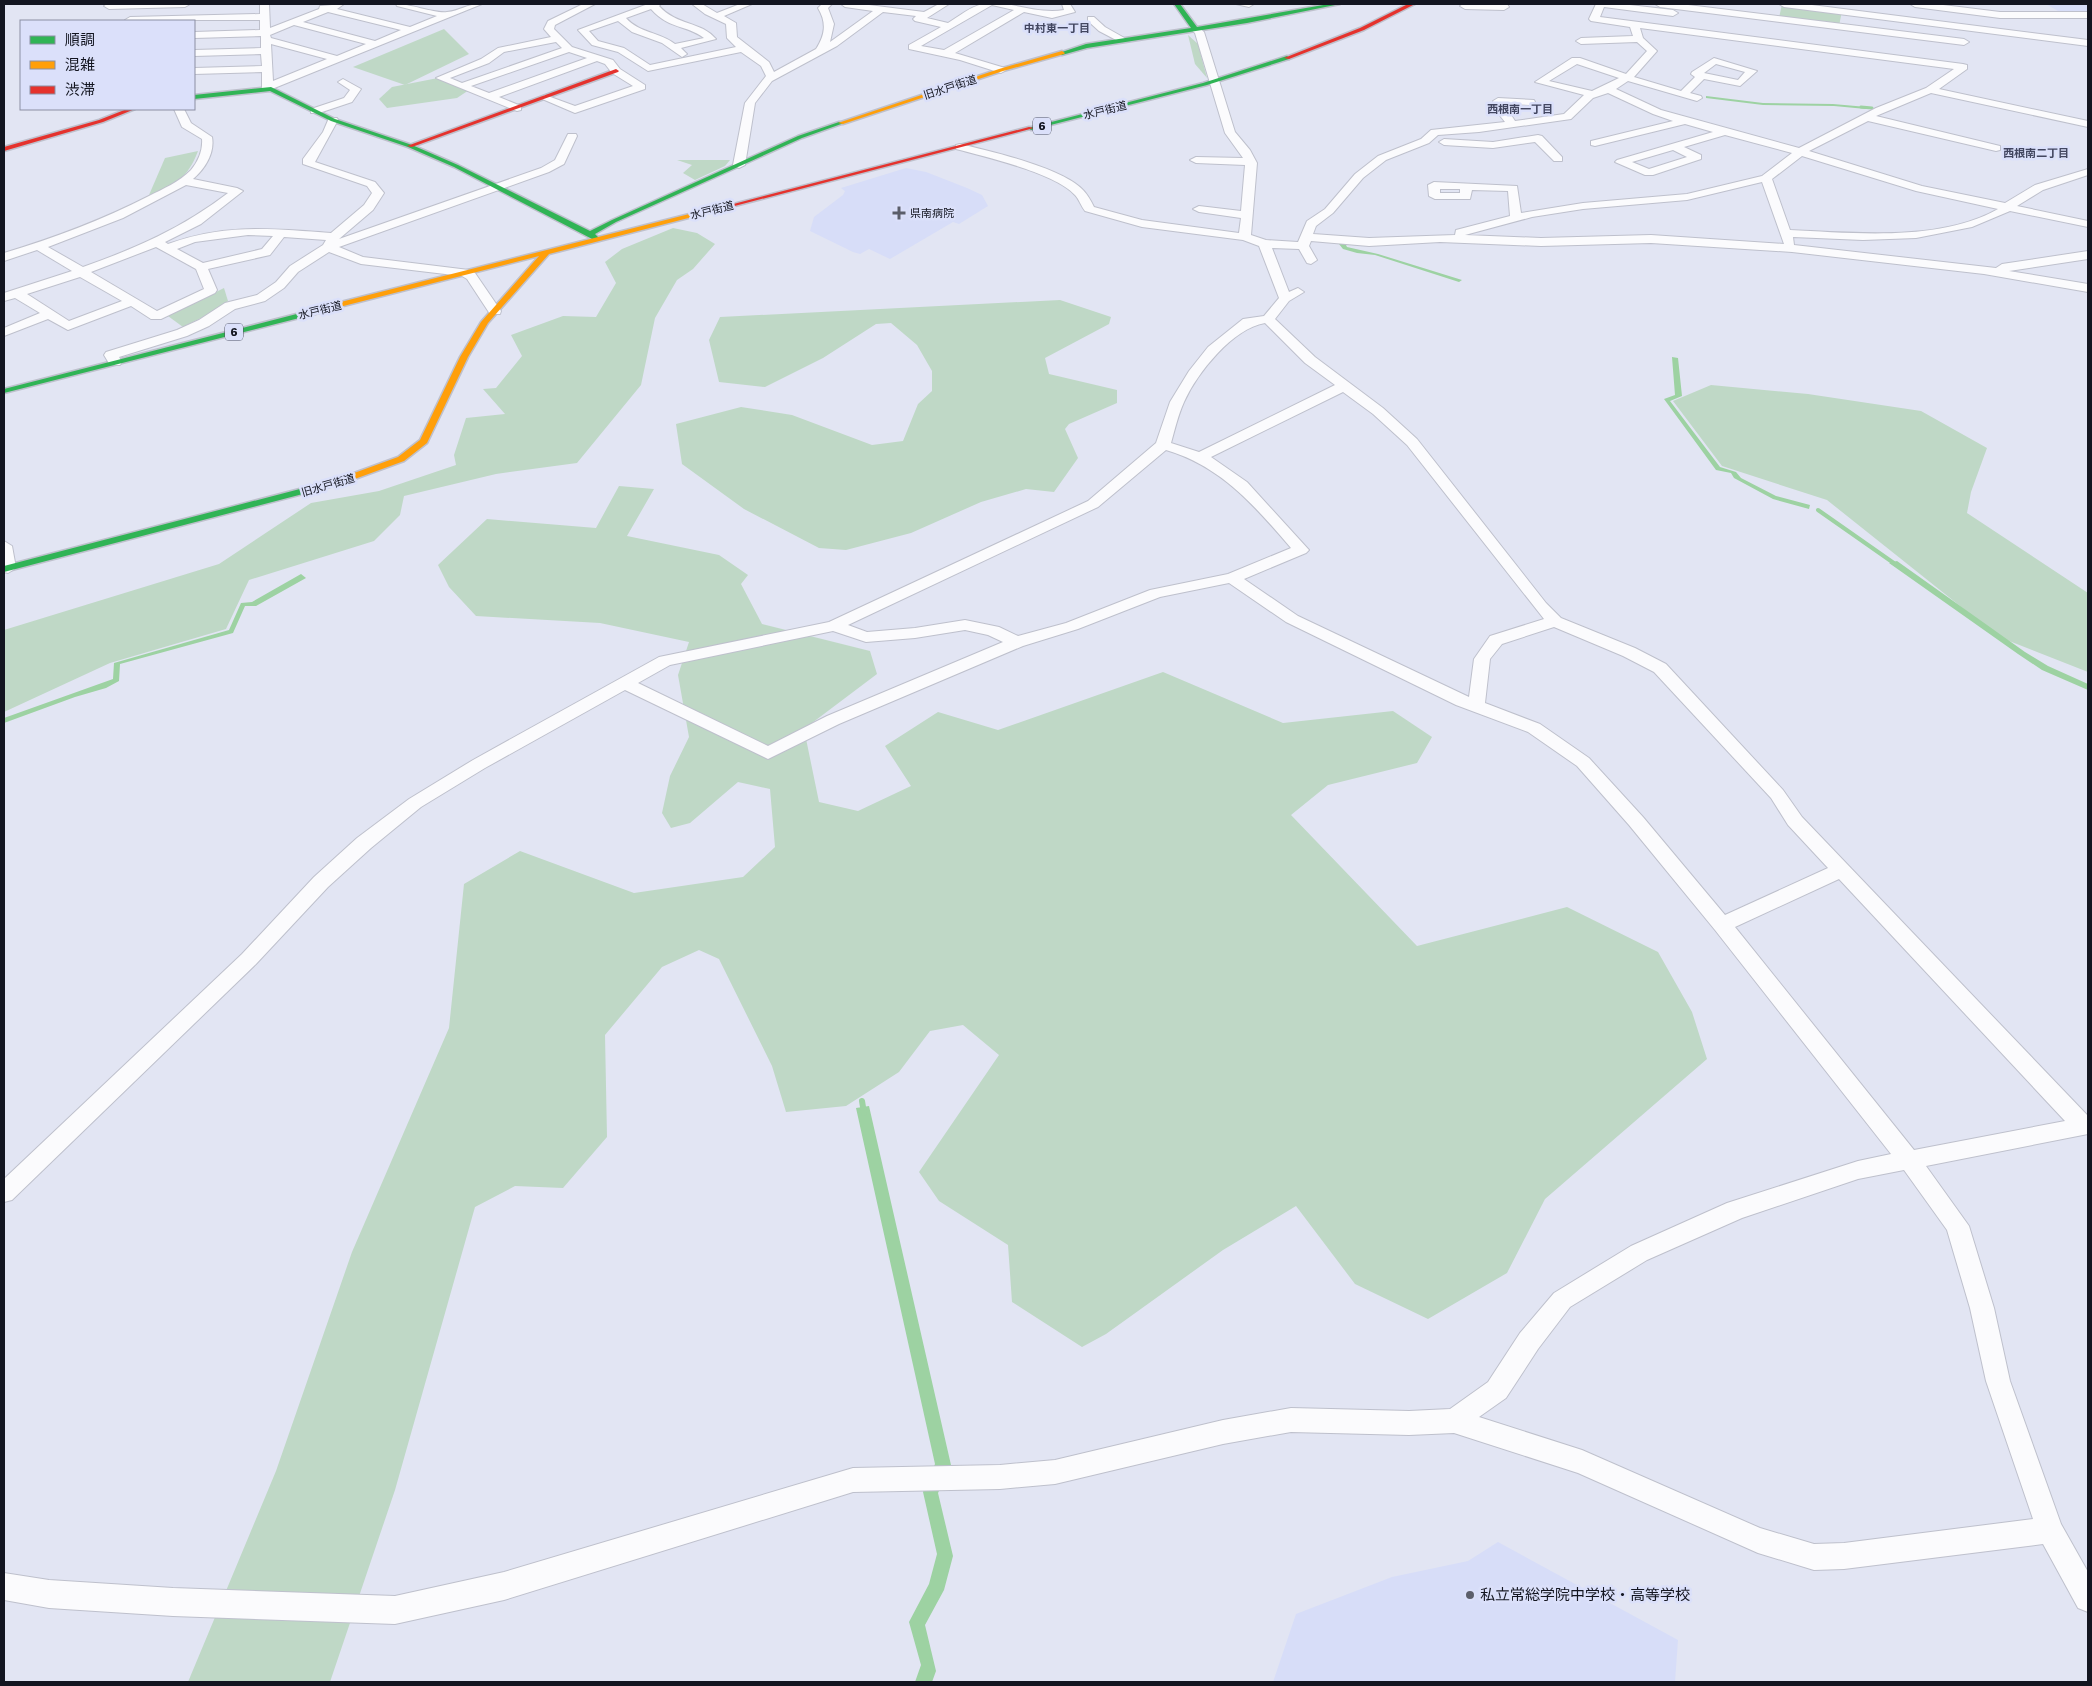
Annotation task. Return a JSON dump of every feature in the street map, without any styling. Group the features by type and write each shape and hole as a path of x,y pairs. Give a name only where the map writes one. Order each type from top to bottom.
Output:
{"main road":[{"path":"1177,4 1195,29"},
{"name":"旧水戸街道","path":"593,237 614,221 800,137 1001,70 1086,46 1337,4"},
{"name":"水戸街道","path":"4,391 465,273 593,237 960,147 1214,82 1322,46 1359,31 1412,4"},
{"path":"410,146 616,71"},
{"path":"195,97 267,87 333,120 410,146 498,186 593,237"},
{"path":"4,149 40,136 100,123 130,110"},
{"name":"旧水戸街道","path":"6,569 320,488 372,471 401,459 424,441 464,357 485,322 548,251"},
{"path":"506,262 528,264 534,269"}],"street":[{"path":"131,20 145,4"},
{"path":"108,6 185,4"},
{"path":"264,4 268,68 267,87 477,4"},
{"path":"309,4 411,30"},
{"path":"266,36 292,22 340,4"},
{"path":"400,4 448,16"},
{"path":"590,4 551,23 549,29 569,49 609,62 616,71 652,95"},
{"path":"673,47 711,39 708,35 695,28 670,21 654,4 583,30 595,43 621,50 648,68 743,48"},
{"path":"696,4 732,23 732,38 765,64 772,76"},
{"path":"719,15 748,4"},
{"path":"821,50 829,36 828,16 823,8 827,4"},
{"path":"845,4 879,11"},
{"path":"945,4 918,19 950,26"},
{"path":"988,4 912,47 946,54 1001,70"},
{"path":"996,4 1052,15 1070,12 1066,4"},
{"path":"1241,4 1249,4"},
{"path":"1465,6 1504,7 1503,4"},
{"path":"1660,4 1839,34 1843,15"},
{"path":"1784,4 1965,38 2088,43"},
{"path":"1915,4 1967,7 2004,14 2088,15"},
{"path":"2004,14 2005,4"},
{"path":"1440,238 1516,219 1583,206 1687,197 1766,178 1800,152 1866,117 1930,90 1962,67 1837,46 1719,15 1600,6 1594,19 1634,25 1719,15"},
{"path":"1965,38 1967,7"},
{"path":"738,165 748,128 750,103 772,76 834,44 879,11 886,8 925,15"},
{"path":"946,54 1023,9"},
{"path":"619,16 628,27 665,41 688,60"},
{"path":"164,20 265,17"},
{"path":"1091,19 1102,29 1123,40"},
{"path":"292,22 376,44"},
{"path":"1311,260 1305,241 1311,224 1329,211 1359,176 1382,158 1425,141 1435,132 1479,129 1576,113 1589,96 1608,89 1629,77 1641,66 1652,51 1640,39 1634,25"},
{"path":"1195,29 1200,35 1230,133 1246,152 1250,162 1245,237"},
{"path":"195,35 266,36 338,59"},
{"path":"517,108 441,78 485,61 501,50 560,38"},
{"path":"1581,41 1640,39"},
{"path":"462,86 569,49"},
{"path":"195,53 267,51"},
{"path":"489,97 596,58"},
{"path":"1593,94 1540,82 1576,60 1697,98"},
{"path":"195,71 268,68"},
{"path":"1683,94 1702,76"},
{"path":"315,111 348,100 356,89 343,82"},
{"path":"545,98 575,110 641,87"},
{"path":"1608,89 1657,112 1685,121 1800,152 1920,189 2088,224"},
{"path":"1930,90 2088,124"},
{"path":"1512,124 1502,112 1498,100 1530,102"},
{"path":"4,257 38,246 142,205 184,181 201,164 208,142 203,132 186,125 179,110"},
{"path":"1866,117 1996,148"},
{"path":"115,362 111,355 182,333 204,323 230,306 261,298 280,285 294,268 331,242 370,206 378,193 372,184 308,164 309,158 328,132 333,120"},
{"path":"1595,143 1685,121"},
{"path":"1674,147 1697,157 1649,173 1622,162 1725,132"},
{"path":"331,242 545,170 560,162 572,136"},
{"path":"1425,141 1493,145 1538,138 1558,159"},
{"path":"960,147 1025,166 1060,180 1078,190 1089,208 1142,223 1245,237 1264,244 1305,241 1369,242 1440,238 1541,242 1651,240 1792,248 1918,264 1984,270 2088,288"},
{"path":"1196,160 1250,162"},
{"path":"1785,233 1871,236 1910,234 1965,225 1992,216 2048,183 2088,172"},
{"path":"1766,178 1792,248"},
{"path":"4,296 80,272 156,242 193,224 237,191 184,181"},
{"path":"1466,186 1513,188 1516,219"},
{"path":"1199,209 1247,215"},
{"path":"168,248 193,239 248,231 331,242 361,260 465,273 471,276 495,311"},
{"path":"201,267 266,252 280,235"},
{"path":"156,242 201,267 211,290 156,316"},
{"path":"1264,244 1285,298"},
{"path":"38,246 182,333"},
{"path":"1984,270 2088,255"},
{"path":"17,292 68,326 131,302"},
{"path":"4,1193 250,959 321,882 364,843 414,803 665,661 834,626 1093,504 1164,445 1177,402 1194,374 1213,350 1248,322 1268,319 1285,298 1298,292"},
{"path":"4,332 49,314"},
{"path":"1268,319 1310,360 1378,411 1412,442 1540,606 1555,621 1629,652 1660,668 1777,794 1795,822 2086,1125"},
{"path":"1201,456 1344,386"},
{"path":"627,684 768,752 833,720 1017,642 1072,626 1156,593 1232,578 1301,550 1243,484 1201,456 1164,445"},
{"path":"4,546 6,569"},
{"path":"1232,578 1292,619 1476,707 1534,728 1583,762 1615,800 1636,821 1722,925 1909,1160 1957,1226 1982,1308 1998,1381 2050,1530 2088,1598"},
{"path":"1476,707 1482,659 1496,640 1555,621"},
{"path":"834,626 866,637 915,634 965,625 993,631 1017,642"},
{"path":"1722,925 1841,870"},
{"path":"1454,1421 1497,1390 1529,1341 1562,1300 1639,1253 1735,1210 1858,1170 2086,1125"},
{"path":"4,1587 49,1594 173,1602 395,1610 504,1586 853,1480 1000,1477 1055,1472 1223,1432 1291,1420 1409,1423 1454,1421 1582,1462 1758,1540 1814,1557 1844,1556 2050,1530"}],"shaded area":[{"path":"1782,4 1842,11 1839,26 1779,18"},
{"path":"2046,4 2088,4 2088,12 2058,11"},
{"path":"444,29 469,54 405,85 353,67"},
{"path":"1188,35 1198,44 1207,78 1195,64"},
{"path":"438,78 469,90 457,98 387,108 379,99 392,87"},
{"path":"1706,96 1763,103 1833,104 1867,107 1866,109 1834,106 1763,105 1706,98"},
{"path":"198,151 190,168 180,179 166,188 149,195 165,158"},
{"path":"677,160 730,160 725,166 695,180 683,173 692,165"},
{"name":"県南病院","path":"906,168 926,172 967,188 982,195 988,206 959,224 953,222 890,259 869,249 860,254 853,252 810,231 814,217 843,195 845,191 841,188"},
{"path":"673,228 697,233 715,244 693,269 677,280 655,318 641,385 577,463 496,474 404,496 400,515 374,541 249,580 226,629 110,663 4,712 4,630 219,564 311,503 379,491 456,465 454,455 466,418 505,414 483,389 496,388 522,356 511,335 563,316 596,317 616,283 605,262 622,249"},
{"path":"1345,243 1347,247 1378,254 1462,280 1459,282 1375,255 1343,249 1339,244"},
{"path":"224,288 228,301 209,314 183,327 168,316"},
{"path":"1060,300 1111,317 1109,324 1045,358 1049,374 1117,390 1117,403 1069,424 1065,429 1078,458 1054,492 1026,489 981,502 911,533 846,550 819,548 744,509 682,464 676,424 741,407 792,415 872,445 903,441 918,404 932,391 932,371 917,345 891,323 876,324 823,358 765,387 719,382 709,340 720,317"},
{"path":"1672,357 1678,358 1682,396 1670,401 1720,467 1736,472 1741,478 1776,496 1810,505 1809,509 1773,499 1734,478 1731,473 1716,470 1664,399 1675,395"},
{"path":"1711,385 1808,394 1921,411 1987,448 1971,492 1967,513 2088,593 2088,672 1999,637 1827,500 1722,466 1673,401"},
{"path":"619,486 654,489 627,536 719,555 748,575 741,584 762,624 870,651 877,674 804,729 819,802 858,811 911,786 885,746 938,712 998,730 1163,672 1283,723 1393,711 1432,737 1417,763 1328,785 1291,815 1417,946 1567,907 1658,952 1692,1012 1707,1059 1545,1199 1507,1273 1428,1319 1355,1284 1296,1206 1223,1250 1106,1334 1082,1347 1012,1302 1008,1245 939,1201 919,1172 999,1055 963,1025 930,1031 899,1072 846,1106 786,1112 772,1066 719,959 699,950 662,967 605,1035 607,1137 563,1188 515,1186 475,1207 395,1490 330,1682 188,1682 276,1471 352,1252 449,1028 464,884 520,851 634,893 743,877 775,847 770,789 738,782 690,823 671,828 662,813 670,776 689,737 678,675 689,642 600,623 476,616 449,587 438,565 487,519 596,528"},
{"path":"1897,561 2025,652 2048,666 2088,684 2088,690 2042,670 2018,654 1889,563"},
{"path":"301,574 306,578 256,606 245,606 233,633 120,664 119,681 106,688 75,697 4,723 4,718 113,679 114,663 229,630 241,603 252,602"},
{"path":"869,1106 951,1465 938,1493 953,1556 944,1590 925,1625 936,1671 932,1682 915,1682 921,1665 909,1622 929,1584 937,1554 923,1492 935,1464 856,1108"},
{"name":"私立常総学院中学校・高等学校","path":"1498,1542 1678,1640 1675,1682 1273,1682 1296,1614 1392,1577 1468,1561"}],"waterway":[{"path":"1861,107 1872,108"},
{"path":"1818,510 1898,566"},
{"path":"862,1101 864,1113"}],"traffic: fast":[{"path":"1177,4 1195,29"},
{"path":"1062,53 1086,46 1247,21 1337,4"},
{"path":"1031,128 1205,84 1287,58"},
{"path":"195,97 271,89 333,120 410,146 456,166 590,234"},
{"path":"596,239 590,234 614,221 800,137 841,123"},
{"path":"4,391 316,311"},
{"path":"4,569 338,482"}],"traffic: slow":[{"path":"841,123 1001,70 1062,53"},
{"path":"316,311 725,207"},
{"path":"338,482 401,459 424,441 464,357 485,322 548,251"}],"traffic: jam":[{"path":"1287,58 1362,29 1412,4"},
{"path":"410,146 616,71"},
{"path":"4,149 101,121 129,110"},
{"path":"725,207 1031,128"}],"place":[{"name":"県南病院","path":"899,213"},
{"name":"私立常総学院中学校・高等学校","path":"1470,1595"}],"district":[{"name":"中村東一丁目","path":"1057,28"},
{"name":"西根南一丁目","path":"1520,109"},
{"name":"西根南二丁目","path":"2036,153"}]}
